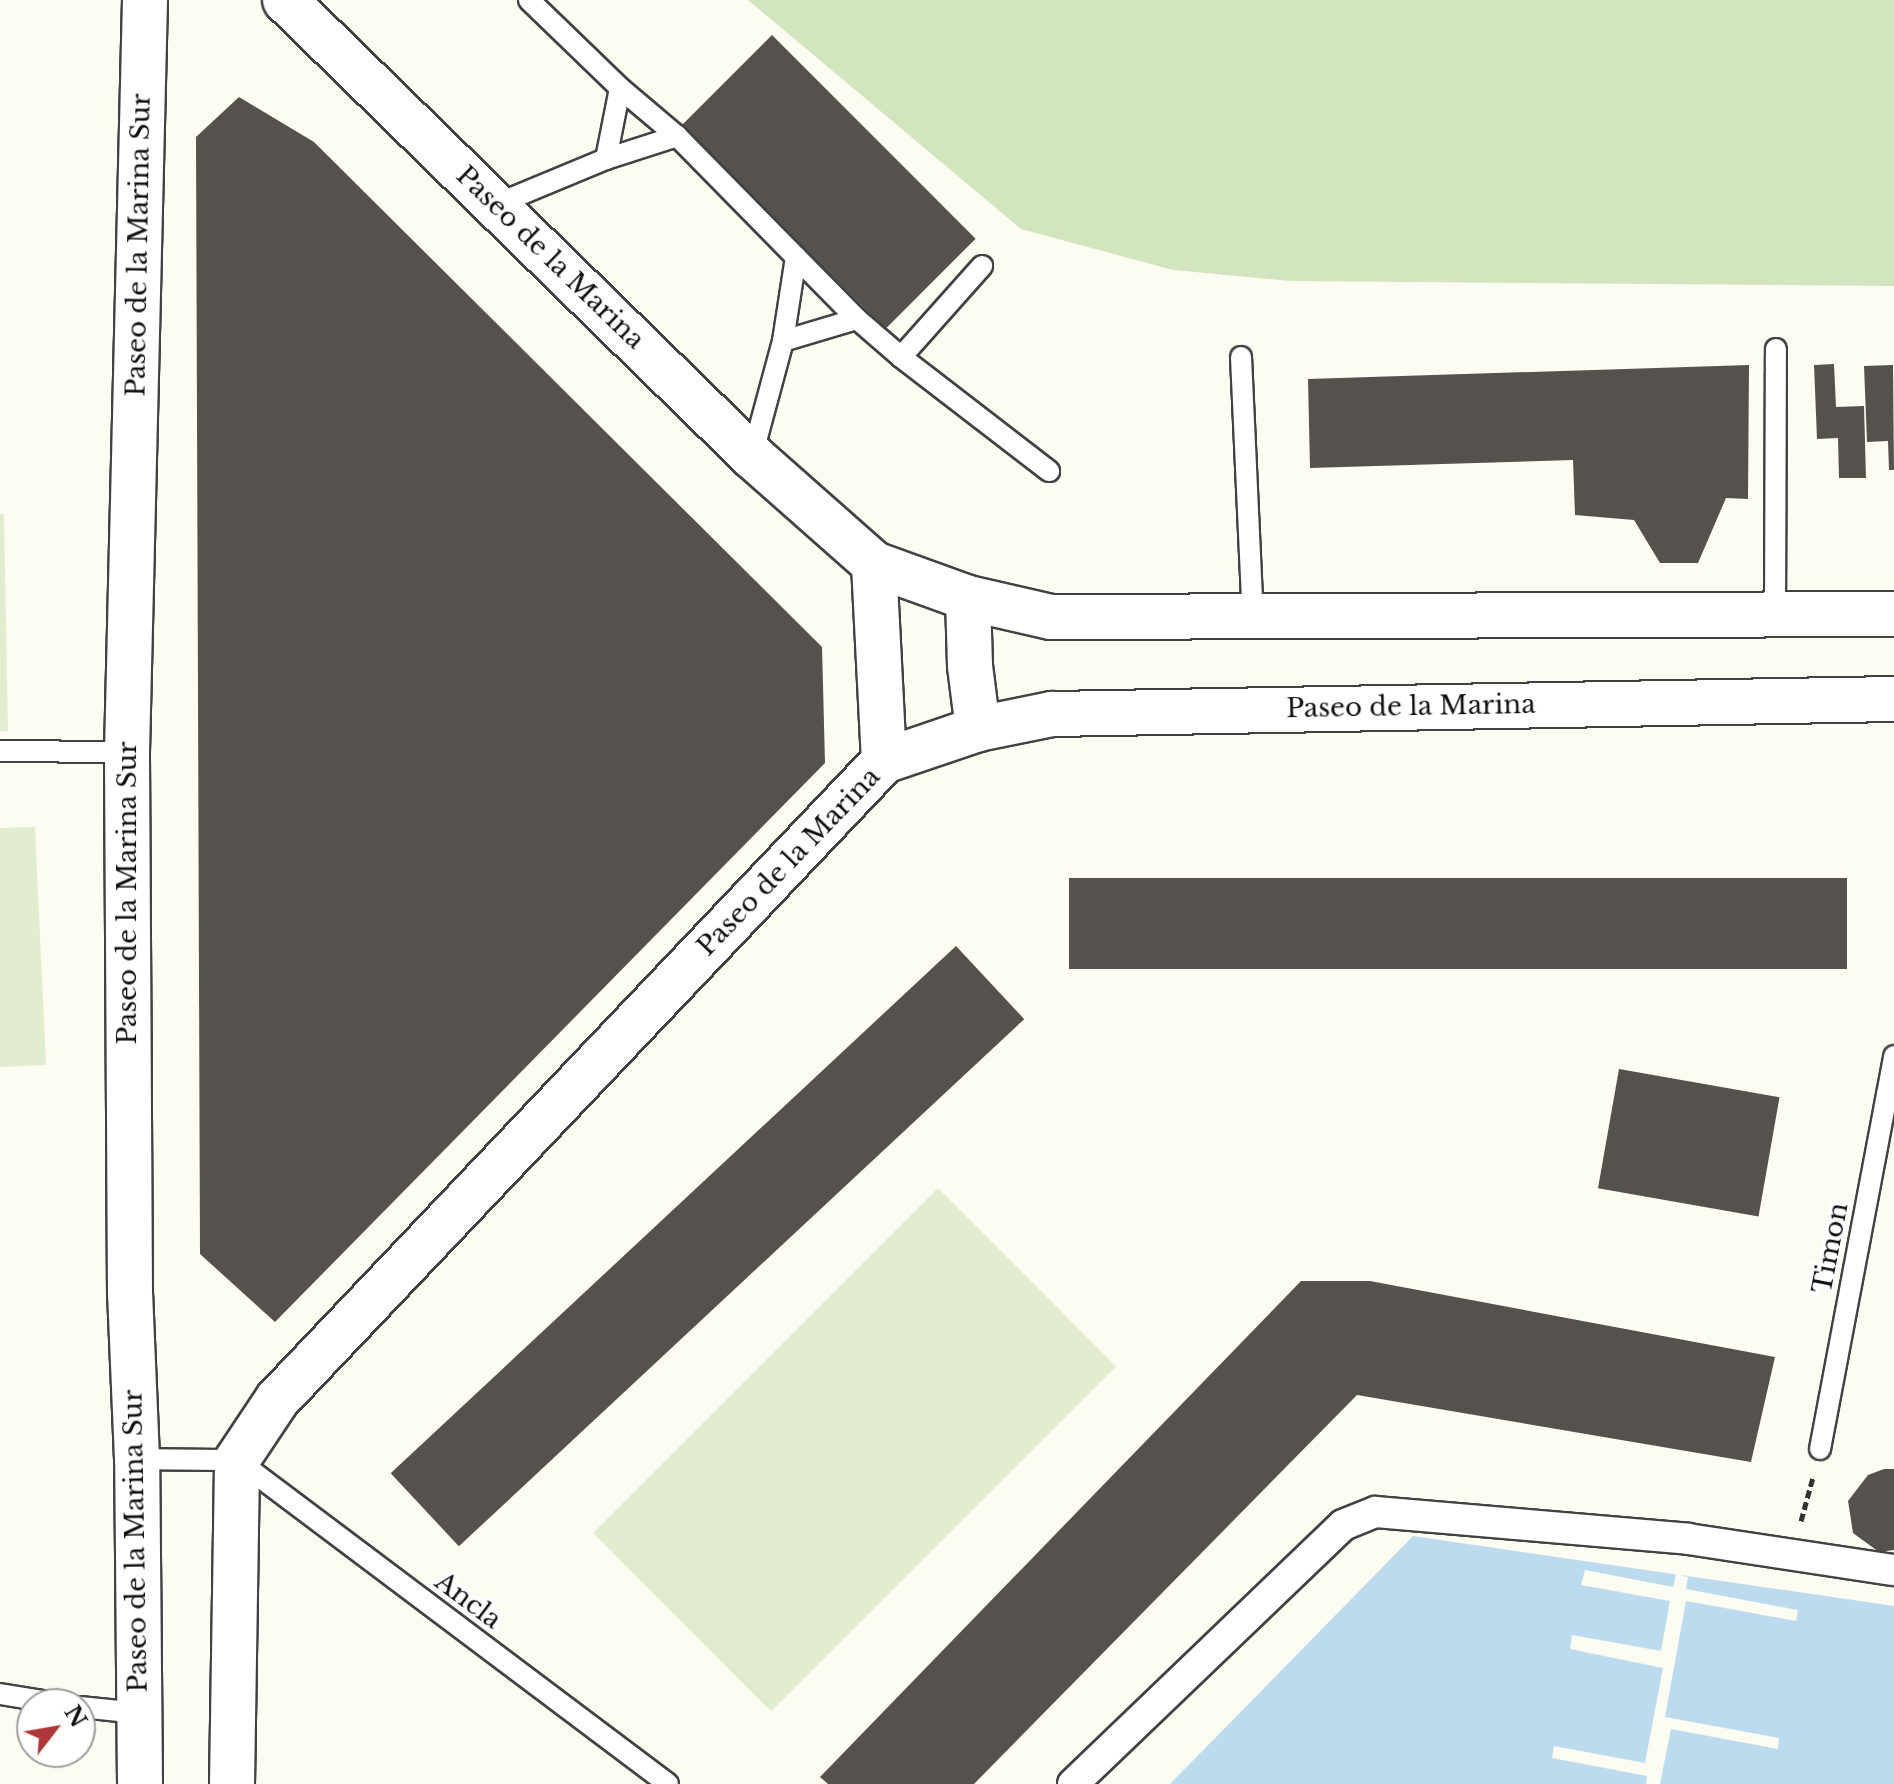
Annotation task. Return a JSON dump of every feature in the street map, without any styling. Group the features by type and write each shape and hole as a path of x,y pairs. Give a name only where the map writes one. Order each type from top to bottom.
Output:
{"street":[{"name":"Paseo de la Marina","path":"285,0 752,456 874,564 968,598 1051,617 1894,614"},
{"name":"Paseo de la Marina Sur","path":"140,1784 137,1459 130,1294 127,752 145,1"},
{"path":"874,564 884,761"},
{"path":"968,598 970,666 978,729"},
{"name":"Paseo de la Marina","path":"237,1460 277,1400 884,761 978,729 1052,714 1894,699"},
{"path":"232,1784 237,1460"},
{"path":"1073,1784 1343,1525 1376,1512 1688,1539 1894,1570"}],"lane":[{"path":"529,0 620,88 677,136 857,319 901,357 1049,471"},
{"path":"606,159 620,88"},
{"path":"495,205 606,159 677,136"},
{"path":"752,456 783,341 796,257"},
{"path":"901,357 982,266"},
{"path":"783,341 857,319"},
{"path":"1775,615 1776,349"},
{"path":"1241,357 1253,617"},
{"path":"0,751 127,752"},
{"name":"Timon","path":"1820,1449 1894,1056"},
{"path":"137,1459 237,1460"},
{"name":"Ancla","path":"237,1460 668,1784"},
{"path":"96,1709 139,1713"}],"path":[{"path":"1793,1553 1820,1449"}],"green space":[{"path":"748,0 1894,0 1894,286 1291,281 1173,270 1021,229"},
{"path":"0,514 4,514 8,731 0,731"},
{"path":"35,827 46,1065 0,1067 0,828"},
{"path":"938,1188 1116,1366 771,1711 593,1533"}],"water":[{"path":"1413,1536 1894,1606 1894,1784 1170,1784"}],"pier":[{"path":"1585,1570 1673,1587 1676,1574 1688,1577 1686,1589 1798,1610 1796,1621 1686,1601 1665,1717 1779,1738 1778,1749 1671,1729 1660,1784 1646,1784 1647,1776 1552,1758 1554,1746 1645,1763 1663,1668 1570,1649 1572,1635 1661,1651 1670,1601 1581,1585"}],"building":[{"path":"772,35 976,239 885,329 681,126"},
{"path":"239,97 314,142 822,647 825,763 275,1322 200,1254 196,137"},
{"path":"1834,364 1836,407 1864,406 1866,478 1839,478 1838,438 1817,439 1814,365"},
{"path":"1749,365 1748,499 1726,498 1698,563 1660,563 1634,520 1575,515 1573,460 1310,468 1308,379"},
{"path":"1893,365 1894,470 1889,470 1888,441 1867,442 1864,366"},
{"path":"1069,878 1847,878 1847,969 1069,969"},
{"path":"956,946 1024,1019 459,1546 391,1473"},
{"path":"1619,1069 1780,1097 1759,1216 1598,1188"},
{"path":"1301,1281 1370,1281 1775,1357 1751,1462 1357,1395 974,1784 828,1784 820,1777"},
{"path":"1894,1469 1894,1550 1879,1552 1853,1533 1848,1501 1868,1475"}]}
